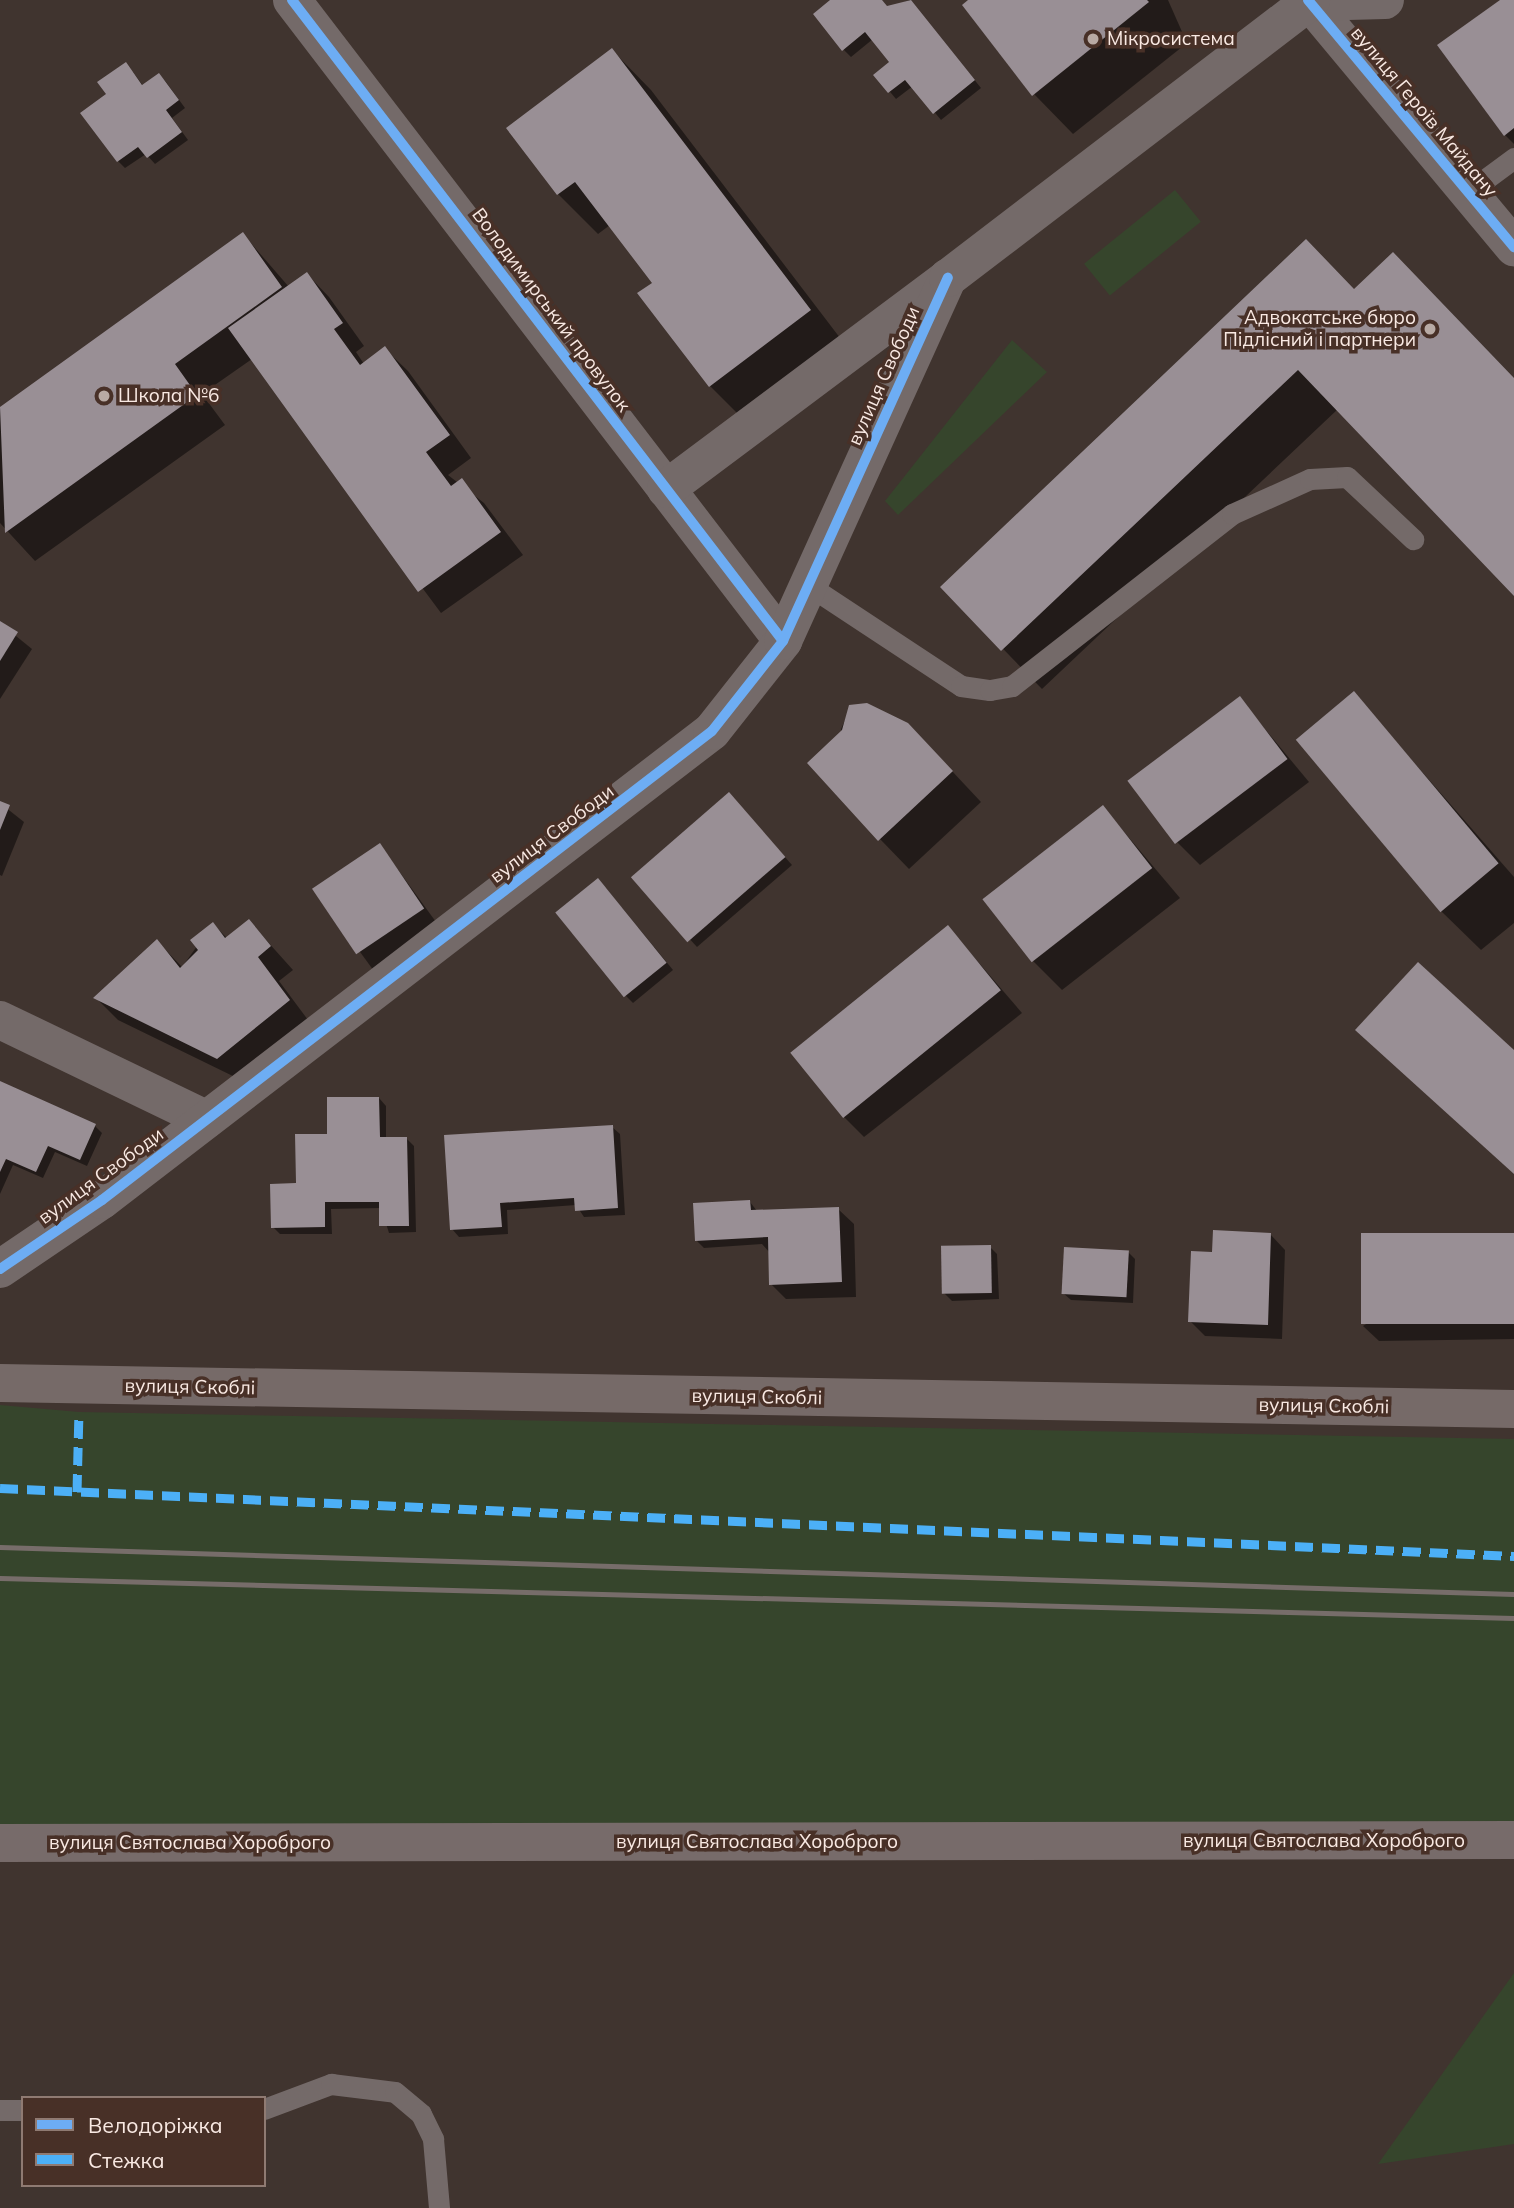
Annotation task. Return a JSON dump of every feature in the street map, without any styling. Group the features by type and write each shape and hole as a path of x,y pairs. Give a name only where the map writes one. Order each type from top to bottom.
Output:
{"main road":[{"name":"вулиця Скоблі","path":"0,1383 1514,1409"},
{"name":"вулиця Святослава Хороброго","path":"0,1843 1514,1840"}],"street":[{"name":"Володимирський провулок","path":"292,0 783,641"},
{"path":"1310,1 1385,0"},
{"name":"вулиця Героїв Майдану","path":"1310,1 1514,247"},
{"name":"вулиця Свободи","path":"0,1269 206,1119 683,757 739,702 783,641 948,278 1310,1"},
{"path":"666,489 948,278"},
{"path":"0,1020 206,1119"}],"lane":[{"path":"1468,192 1514,158"},
{"path":"808,585 961,686 990,690 1012,686 1232,513 1310,479 1347,477 1413,539"},
{"path":"266,2108 331,2084 395,2092 421,2114 433,2139 439,2208"},
{"path":"0,2110 21,2110"}],"green space":[{"path":"1175,190 1201,222 1110,295 1084,264"},
{"path":"1012,340 1047,372 898,515 885,501"},
{"path":"0,1405 79,1412 1514,1439 1514,1822 0,1826"},
{"path":"1514,1973 1514,2144 1378,2164"}],"building":[{"path":"830,0 882,0 887,6 911,0 975,80 933,114 905,80 888,93 873,75 889,62 865,32 842,51 813,14"},
{"path":"968,0 1149,2 1032,96 962,5"},
{"path":"1500,0 1514,0 1514,128 1504,136 1437,45"},
{"path":"612,48 811,310 709,387 637,293 652,283 575,182 557,195 506,128"},
{"path":"126,62 142,85 159,73 179,100 166,110 182,132 147,158 138,147 117,162 80,113 106,94 97,82"},
{"path":"243,232 282,287 175,364 197,395 5,533 0,407"},
{"path":"1306,239 1354,289 1393,252 1514,378 1514,596 1298,370 1001,651 940,587"},
{"path":"307,272 343,323 334,329 360,365 385,346 450,435 426,452 451,486 462,478 501,532 418,592 228,328"},
{"path":"0,621 18,632 0,661"},
{"path":"1354,691 1499,863 1440,912 1296,740"},
{"path":"1240,696 1288,759 1175,844 1127,781"},
{"path":"867,703 908,723 953,771 878,841 807,763 842,730 849,705"},
{"path":"729,792 785,857 687,942 631,877"},
{"path":"0,801 10,805 0,830"},
{"path":"1103,805 1152,868 1032,962 982,899"},
{"path":"380,843 424,908 356,954 312,889"},
{"path":"598,878 667,963 624,997 555,913"},
{"path":"249,919 271,946 258,957 290,1000 217,1059 93,998 157,939 180,968 198,950 190,940 213,922 225,938"},
{"path":"948,925 1001,990 843,1118 790,1053"},
{"path":"1418,962 1514,1050 1514,1174 1355,1030"},
{"path":"0,1081 96,1124 80,1160 48,1146 36,1172 6,1159 0,1172"},
{"path":"327,1097 379,1097 380,1137 407,1137 409,1226 379,1226 379,1202 325,1202 325,1227 271,1228 270,1184 296,1183 295,1134 327,1134"},
{"path":"613,1125 618,1208 575,1211 574,1198 500,1203 502,1227 450,1230 444,1135"},
{"path":"750,1200 751,1210 839,1207 842,1282 769,1285 768,1237 695,1241 693,1203"},
{"path":"1213,1230 1271,1233 1268,1325 1188,1322 1191,1251 1212,1252"},
{"path":"1361,1233 1514,1233 1514,1324 1361,1324"},
{"path":"991,1245 992,1293 942,1294 941,1246"},
{"path":"1064,1247 1129,1250 1126,1297 1062,1294"}],"railway":[{"path":"0,1547 1514,1594"},
{"path":"0,1578 1514,1618"}],"marked path":[{"path":"77,1492 79,1412"},
{"path":"0,1488 1514,1556"}],"cycle path":[{"path":"292,0 783,641"},
{"path":"1308,0 1514,247"},
{"path":"0,1269 102,1200 712,731 783,641 948,278"}],"place":[{"name":"Мікросистема","path":"1093,39"},
{"name":"Адвокатське бюро Підлісний і партнери","path":"1430,329"},
{"name":"Школа №6","path":"104,396"}]}
